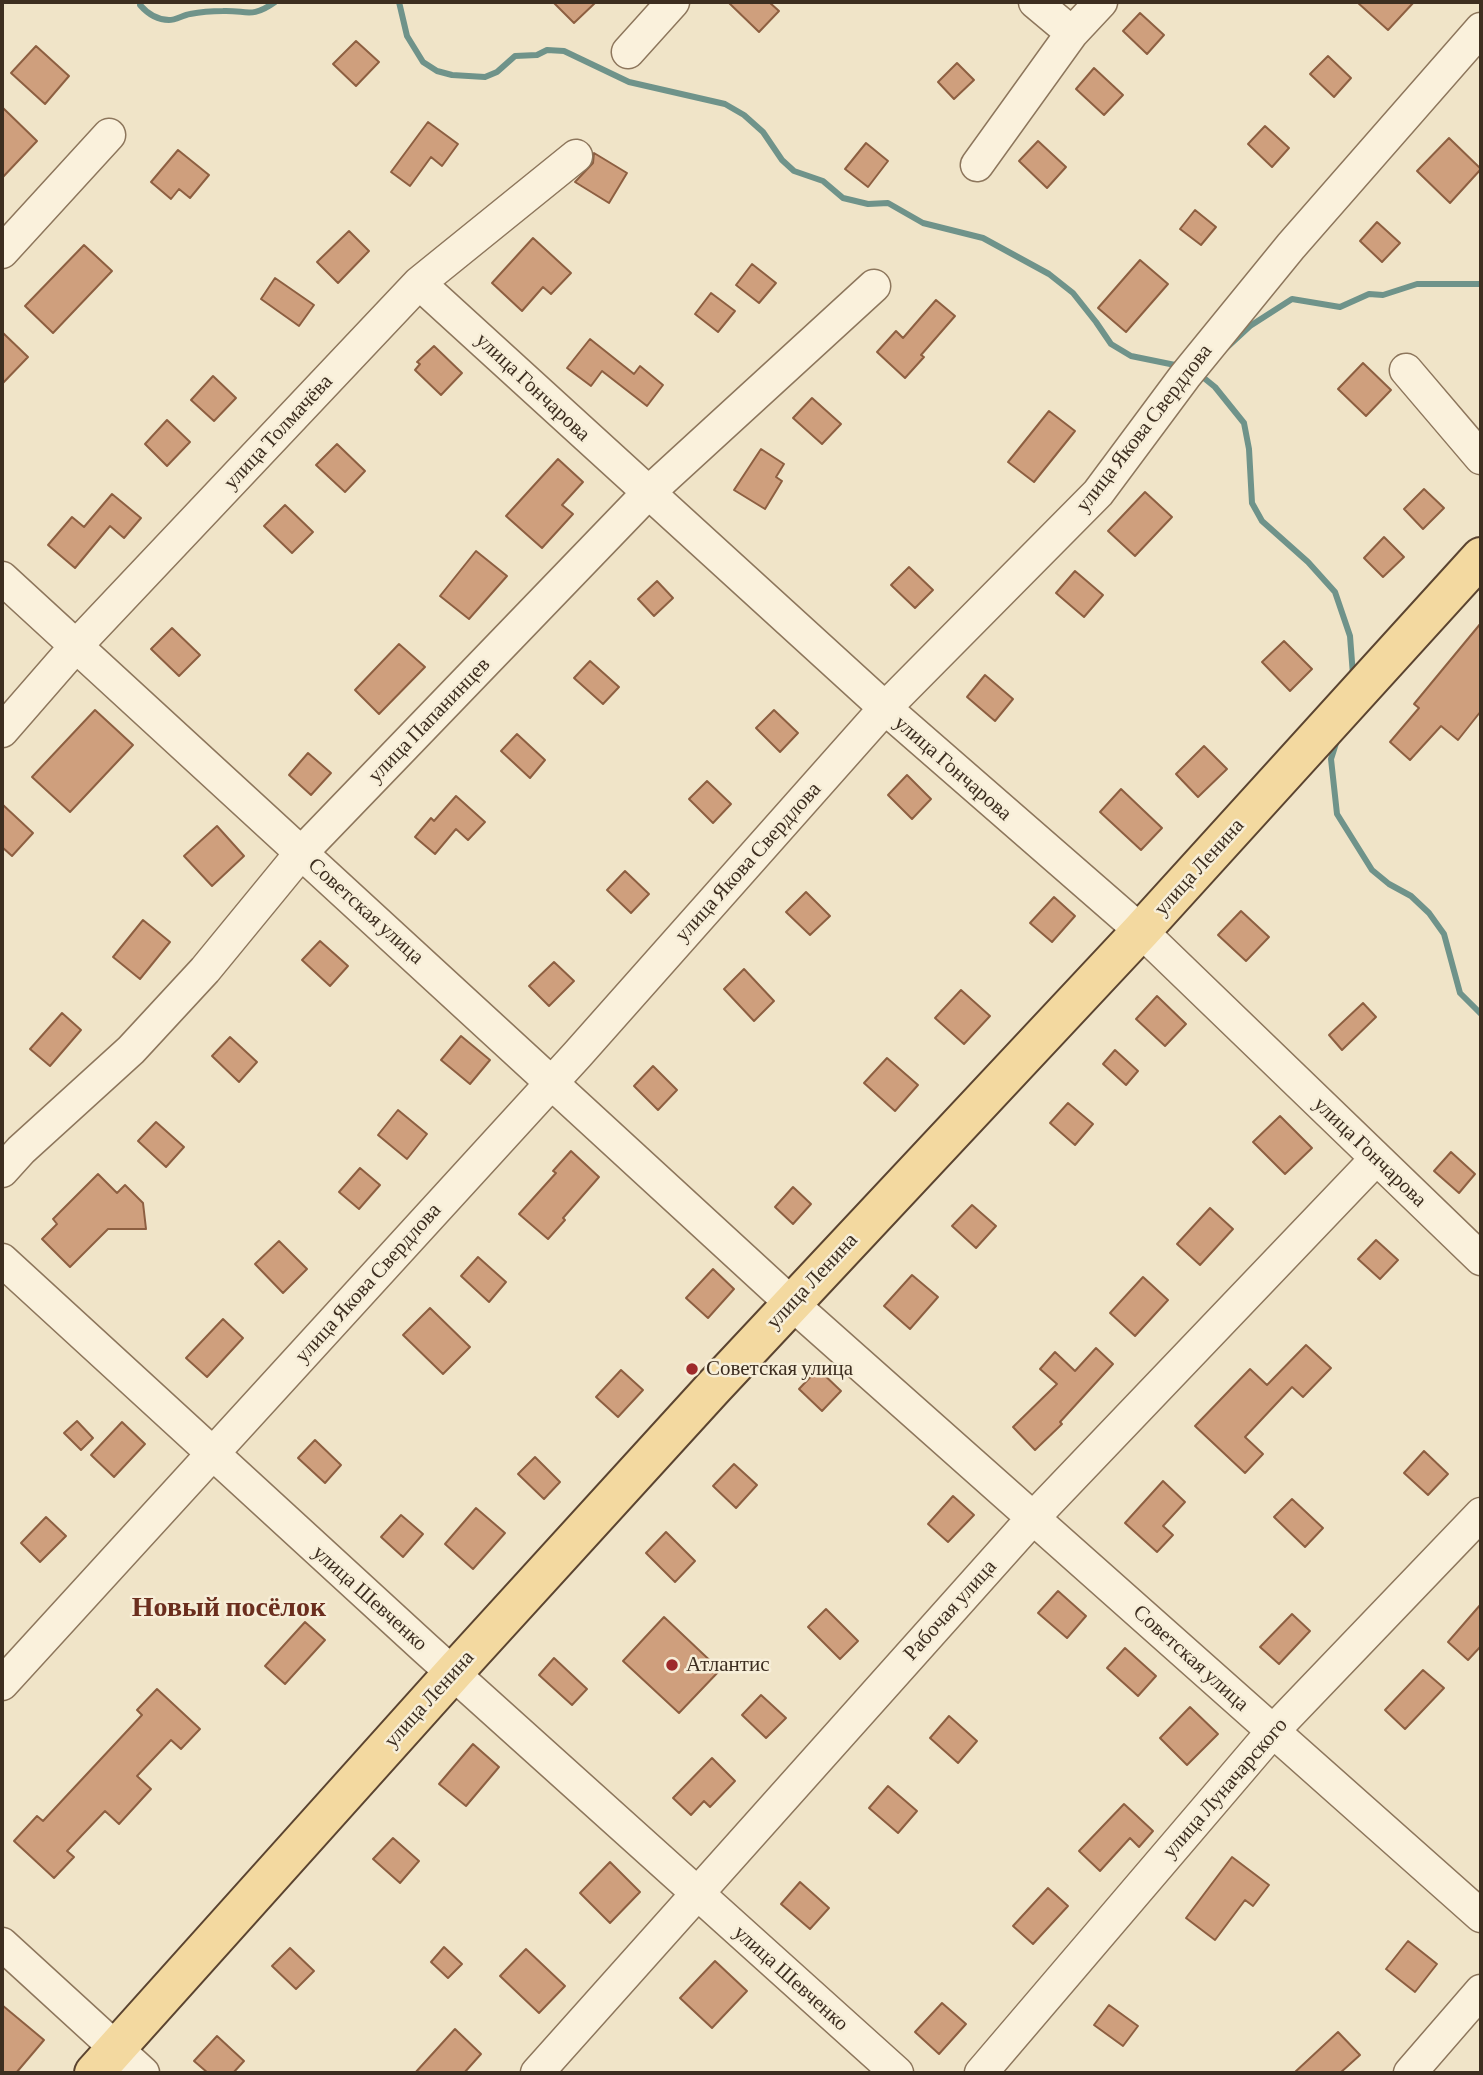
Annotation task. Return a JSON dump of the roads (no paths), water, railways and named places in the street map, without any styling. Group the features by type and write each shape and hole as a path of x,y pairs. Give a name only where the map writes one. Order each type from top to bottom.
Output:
{"main road":[{"name":"улица Ленина","path":"118,2065 453,1673 791,1303 1142,931 1481,557"}],"street":[{"path":"628,51 673,2"},
{"path":"1035,2 1072,33"},
{"path":"977,165 1072,33 1101,2"},
{"name":"улица Якова Свердлова","path":"2,1684 552,1081 885,708 1098,493 1185,376 1291,246 1481,29"},
{"path":"2,252 109,135"},
{"name":"улица Толмачёва","path":"2,732 76,646 419,283 576,156"},
{"name":"улица Гончарова","path":"419,283 885,708 1142,931 1481,1259"},
{"name":"улица Папанинцев","path":"2,1171 20,1150 131,1050 205,970 301,853 648,493 874,286"},
{"path":"1406,370 1481,458"},
{"name":"Советская улица","path":"2,578 791,1303 1481,1916"},
{"name":"Рабочая улица","path":"537,2073 1033,1518 1376,1159"},
{"name":"улица Шевченко","path":"2,1260 453,1673 897,2073"},
{"name":"улица Луначарского","path":"982,2073 1273,1731 1481,1514"},
{"path":"2,1944 118,2065"},
{"path":"1410,2073 1481,1991"}],"waterway":[{"path":"141,2 140,5 149,13 169,20 206,12 254,12 275,2"},
{"path":"399,2 407,36 423,62 437,71 452,75 485,77 497,72 515,56 537,55 547,50 564,51 629,82 725,104 744,115 763,132 782,160 794,171 823,181 843,198 868,204 888,203 923,223 983,238 1049,274 1073,293 1111,344 1131,356 1180,366"},
{"path":"1223,351 1250,326 1292,299 1340,307 1369,294 1383,295 1417,284 1481,284"},
{"path":"1199,374 1215,387 1244,423 1249,449 1252,503 1262,521 1308,562 1335,592 1350,636 1353,675"},
{"path":"1337,740 1331,759 1337,814 1372,870 1389,884 1411,896 1429,913 1444,934 1460,993 1481,1014"}],"place":[{"name":"Советская улица","path":"692,1369"},
{"name":"Атлантис","path":"672,1665"}],"district":[{"name":"Новый посёлок","path":"229,1607"}]}
